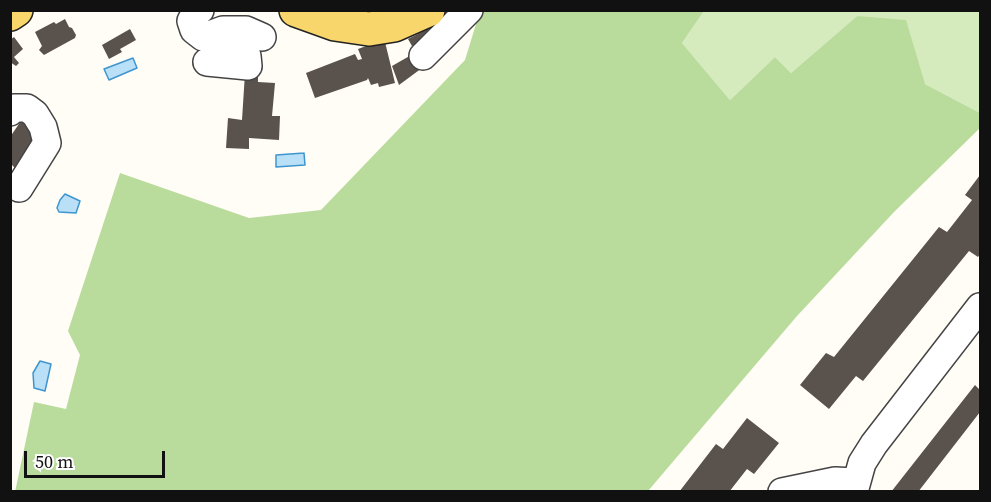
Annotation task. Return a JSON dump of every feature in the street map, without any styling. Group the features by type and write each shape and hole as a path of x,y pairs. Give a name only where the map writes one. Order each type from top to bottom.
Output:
{"main road":[{"path":"10,14 16,10"},
{"path":"296,10 335,24 369,29 394,25 428,10"}],"street":[{"path":"200,10 190,21 205,50 223,30 246,30 262,37"},
{"path":"423,56 470,10"},
{"path":"10,112 14,108 27,108 35,114 44,127 47,143 20,188"},
{"path":"782,492 835,481 855,487 862,463 893,417 981,307"}],"green space":[{"path":"480,11 704,11 682,43 730,100 775,57 791,73 857,16 906,20 925,84 980,113 980,128 894,212 797,316 648,491 15,492 34,402 66,409 80,355 68,331 120,173 249,218 321,210 465,60"},
{"path":"704,11 980,11 980,113 925,84 857,16 791,73 775,57 730,100 682,43"}],"water":[{"path":"133,58 137,68 109,80 104,69"},
{"path":"304,153 305,165 276,167 276,155"},
{"path":"65,194 80,201 76,213 59,212 57,208"},
{"path":"40,361 51,364 45,391 34,388 33,373"}],"building":[{"path":"65,19 76,35 75,38 44,55 39,50 42,46 35,32"},
{"path":"130,29 136,40 120,49 122,52 109,59 102,45"},
{"path":"428,29 431,36 412,46 408,39"},
{"path":"14,37 23,49 14,57 19,63 16,66 10,62 10,40"},
{"path":"380,41 385,42 395,83 379,87 378,83 371,85 368,78 315,98 306,73 355,54 358,60 362,59 358,49"},
{"path":"413,54 422,68 399,85 392,66"},
{"path":"245,73 258,73 258,82 275,83 272,116 280,116 279,140 249,138 249,149 226,148 228,118 242,120"},
{"path":"21,121 38,135 16,169 10,163 10,137"},
{"path":"980,175 980,254 978,257 969,251 863,381 856,376 829,409 800,385 826,353 834,357 939,227 947,232 972,200 965,195"},
{"path":"975,385 980,390 980,412 918,492 891,492"},
{"path":"747,418 779,443 754,474 747,469 729,492 679,492 716,444 723,449"}]}
